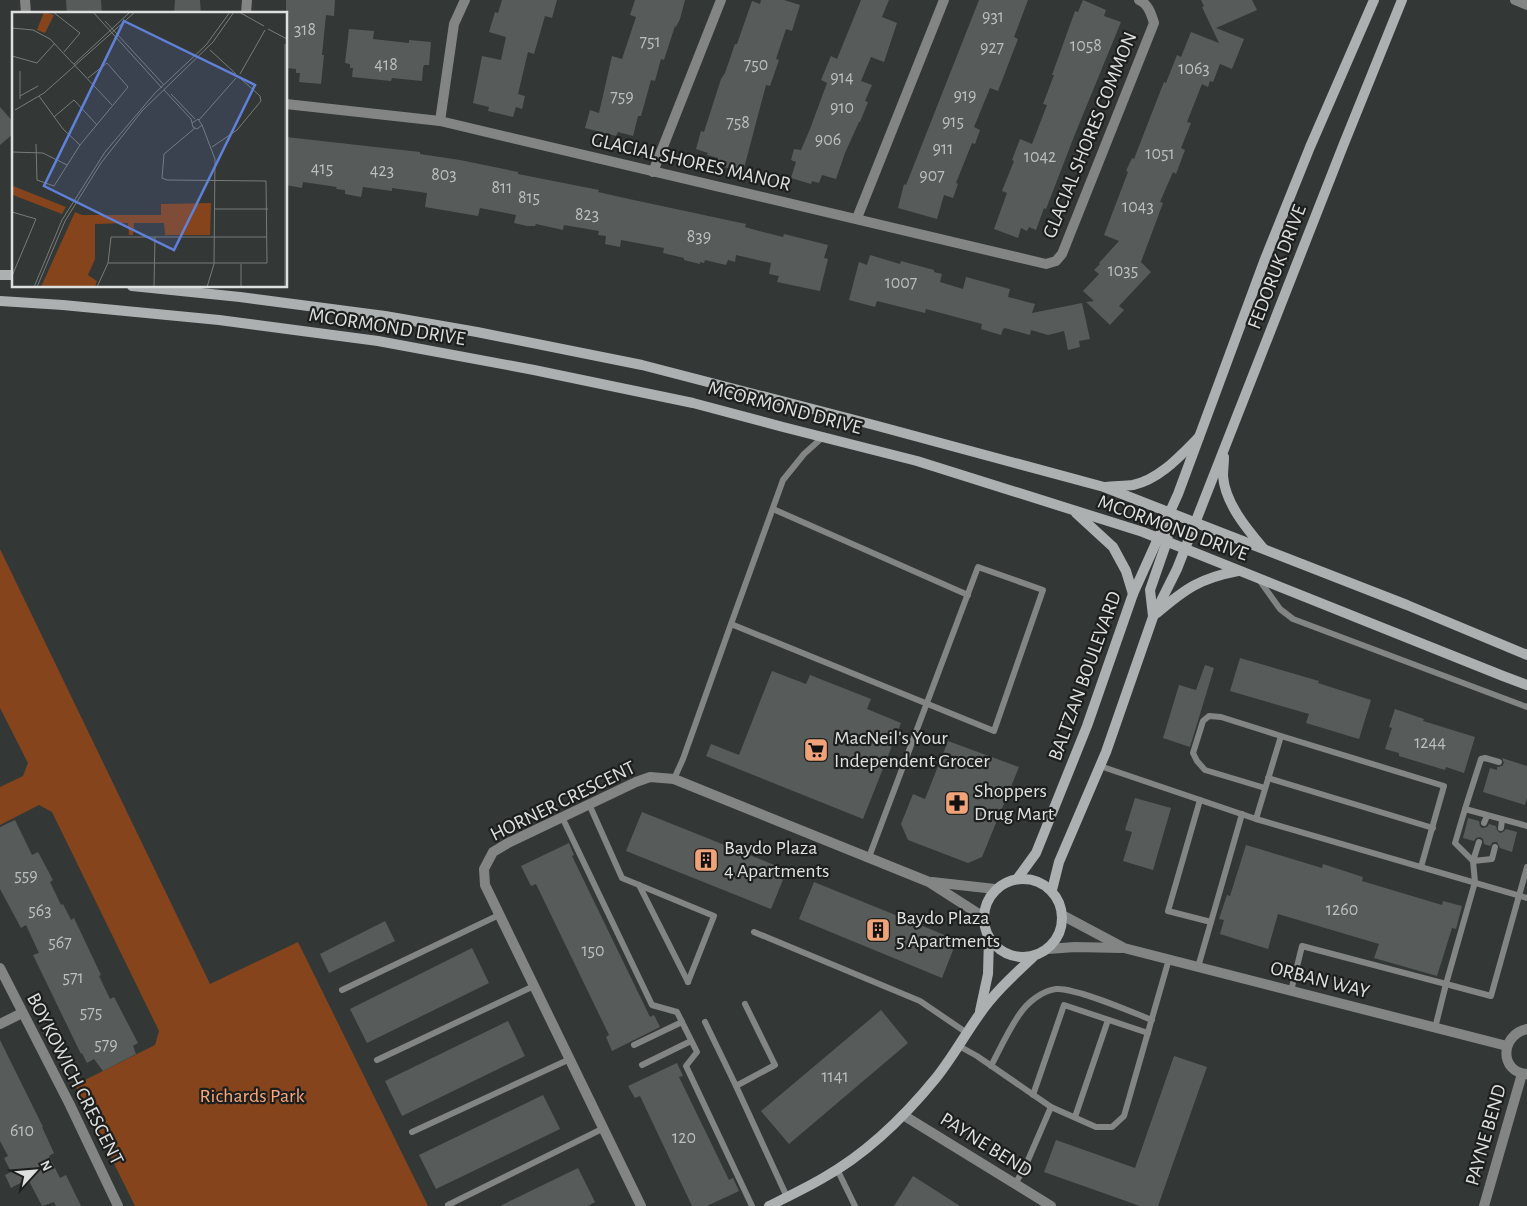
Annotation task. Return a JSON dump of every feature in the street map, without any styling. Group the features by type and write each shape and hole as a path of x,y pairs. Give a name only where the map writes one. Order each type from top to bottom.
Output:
{"main road":[{"name":"FEDORUK DRIVE","path":"1163,539 1170,513 1265,259 1310,147 1374,0"},
{"name":"FEDORUK DRIVE","path":"1185,548 1402,0"},
{"name":"MCORMOND DRIVE","path":"152,288 240,297 385,316 478,332 632,363 865,422 1104,487 1527,655"},
{"name":"MCORMOND DRIVE","path":"0,301 218,320 378,341 534,370 693,403 917,461 1163,539 1260,580 1527,684"},
{"path":"1104,487 1134,484 1158,474 1169,467 1201,434"},
{"path":"1224,448 1223,478 1228,491 1245,526 1264,549"},
{"path":"1074,511 1113,547 1126,571 1133,594"},
{"path":"1153,617 1150,590 1163,539"},
{"name":"BALTZAN BOULEVARD","path":"1017,879 1036,853 1087,726 1133,594 1163,539"},
{"path":"1052,890 1059,862 1100,766 1153,617 1185,548"},
{"path":"1153,617 1181,592 1194,584 1216,575 1238,571"},
{"path":"769,1206 824,1178 860,1154 903,1115 935,1078 959,1046 979,1014 1005,983 1033,957 1048,950 1058,937 1063,921 1060,904 1052,890 1042,883 1030,879 1017,879 1005,882 995,889 988,899 984,926 989,938 997,948 1008,955 1020,958 1033,957"},
{"path":"979,1014 988,974 989,938"}],"street":[{"path":"440,121 454,24 465,0"},
{"path":"653,172 721,0"},
{"path":"857,218 944,0"},
{"name":"GLACIAL SHORES COMMON","path":"857,218 1046,264 1056,261 1062,254 1154,22 1150,10 1138,0"},
{"path":"1515,0 1527,5"},
{"name":"GLACIAL SHORES MANOR","path":"288,104 440,121 857,218"},
{"name":"HORNER CRESCENT","path":"641,1206 485,885 484,869 493,852 636,782 650,777 674,779 929,882 984,918"},
{"name":"HORNER CRESCENT","path":"929,882 995,889"},
{"name":"ORBAN WAY","path":"1062,915 1124,948"},
{"name":"ORBAN WAY","path":"1048,950 1074,947 1124,948 1507,1046"},
{"name":"BOYKOWICH CRESCENT","path":"0,968 70,1105 118,1206"},
{"path":"0,1024 22,1014"},
{"path":"1524,1074 1513,1069 1507,1060 1506,1050 1509,1040 1516,1032 1527,1029"},
{"name":"PAYNE BEND","path":"1484,1206 1524,1074"},
{"name":"PAYNE BEND","path":"903,1115 1051,1206"}],"lane":[{"path":"674,779 683,759 783,480 804,454 824,436"},
{"path":"773,508 968,595"},
{"path":"731,624 928,704 994,730 1043,590 978,567 928,704 869,857"},
{"path":"1260,580 1280,609 1293,619 1527,708"},
{"path":"1265,788 1205,770 1193,753 1203,721 1209,716 1222,717 1444,786 1421,867"},
{"path":"1256,819 1281,736"},
{"path":"1473,861 1455,843 1481,759 1485,758 1499,762"},
{"path":"1100,766 1256,819 1527,898"},
{"path":"1268,778 1433,828"},
{"path":"1200,800 1168,912 1210,922"},
{"path":"589,804 622,878 639,885 714,916 688,982 639,885"},
{"path":"1465,809 1527,826"},
{"path":"1198,967 1242,814"},
{"path":"1484,823 1487,816"},
{"path":"562,817 652,1005 677,1012 682,1022 696,1052 686,1066 752,1206"},
{"path":"1501,828 1502,820"},
{"path":"1435,1028 1475,882 1473,861 1479,842"},
{"path":"1473,861 1492,859 1495,847"},
{"path":"1291,990 1302,946 1491,996 1527,867"},
{"path":"342,990 499,915"},
{"path":"754,932 920,1001 967,1034"},
{"path":"959,1046 1051,1107 1096,1127 1112,1127 1124,1116 1169,959"},
{"path":"377,1060 534,986"},
{"path":"991,1066 1019,1015 1028,1004 1044,992 1058,989 1085,995 1152,1020"},
{"path":"736,1086 775,1065 746,1004"},
{"path":"1033,1095 1064,1005 1148,1033"},
{"path":"1074,1118 1108,1020"},
{"path":"634,1044 682,1022"},
{"path":"705,1022 787,1197"},
{"path":"642,1065 691,1041"},
{"path":"412,1132 570,1059"},
{"path":"1015,1184 1026,1167 1051,1107"},
{"path":"448,1205 604,1128"},
{"path":"837,1169 855,1206"}],"green space":[{"name":"Richards Park","path":"0,549 210,984 298,942 428,1206 135,1206 75,1085 155,1045 159,1031 52,812 39,805 0,825 0,787 23,776 28,763 0,708"}],"building":[{"path":"66,0 101,0 102,12 67,12"},
{"path":"175,0 200,0 201,12 174,12"},
{"path":"286,0 335,0 334,16 326,15 321,84 299,82 300,73 296,73 296,69 288,68 288,12 286,12"},
{"path":"502,0 557,0 552,18 545,16 534,54 528,52 518,94 525,96 522,109 516,107 513,117 488,111 489,107 473,103 482,56 501,60 506,37 489,32 495,12 498,13"},
{"path":"635,0 685,0 680,19 675,26 664,60 661,59 655,81 651,80 633,136 618,132 616,136 585,128 590,110 599,113 612,56 622,59 636,17 630,15"},
{"path":"761,0 784,0 800,5 792,31 786,29 776,59 779,60 770,86 766,85 743,172 716,165 718,158 696,149 701,131 704,132 721,79 735,44 737,44 752,1 760,4"},
{"path":"861,0 889,0 882,17 897,23 884,62 871,57 861,81 872,85 865,101 868,102 845,153 836,179 822,175 819,183 812,181 811,184 791,178 796,162 791,160 794,149 801,150 827,83 821,80 831,56 837,59"},
{"path":"979,0 1028,0 1014,37 1018,39 998,91 990,88 974,127 980,130 975,144 972,143 956,183 958,184 953,198 944,195 937,219 898,208 904,184 906,185"},
{"path":"1083,0 1106,10 1104,16 1121,22 1036,230 1029,227 1027,231 1021,228 1018,238 994,229 1007,193 1002,191 1014,161 1012,160 1020,139 1032,144 1047,105 1043,104 1054,75 1052,75 1075,11 1078,12"},
{"path":"1201,0 1252,0 1257,10 1216,28 1244,39 1232,69 1220,64 1213,82 1210,81 1208,87 1202,84 1187,122 1191,123 1181,148 1185,150 1176,174 1173,172 1160,202 1163,203 1141,262 1151,272 1119,306 1124,310 1110,325 1086,302 1094,301 1083,291 1099,274 1094,270 1099,263 1119,241 1104,235 1128,172 1126,171 1132,158 1134,159 1164,82 1166,83 1177,55 1181,57 1191,32 1219,43 1202,7 1204,6"},
{"path":"349,29 374,31 373,39 409,43 409,40 431,42 429,65 424,65 422,81 392,78 391,81 352,77 353,68 350,68 350,64 345,63"},
{"path":"0,107 12,121 12,135 0,145"},
{"path":"288,137 420,152 420,154 460,160 599,190 598,192 746,224 745,227 783,237 784,234 828,245 824,258 828,259 820,291 777,282 779,276 769,274 771,263 736,255 735,262 728,260 726,265 705,260 704,263 700,262 700,264 663,253 664,248 621,240 620,247 605,244 606,236 598,235 599,231 564,225 563,230 536,224 535,226 527,226 514,223 516,215 480,208 478,216 425,207 427,193 392,188 392,191 363,187 361,197 345,194 345,190 336,189 337,187 303,182 302,188 288,185"},
{"path":"870,255 900,264 901,261 934,270 934,272 942,274 940,282 963,289 966,277 1010,289 1008,297 1035,304 1032,313 1082,303 1090,339 1079,341 1080,347 1068,350 1064,331 1048,335 1031,330 1030,335 1005,328 1001,335 981,329 982,324 926,309 925,313 877,301 875,307 849,300 859,262 867,265"},
{"path":"1240,658 1319,681 1318,683 1371,700 1359,739 1306,723 1309,714 1230,691"},
{"path":"1205,665 1214,668 1190,747 1163,738 1179,685 1196,690"},
{"name":"MacNeil's Your Independent Grocer","path":"772,671 806,684 810,675 871,699 867,709 901,723 863,819 706,756 711,744 739,755"},
{"path":"1395,709 1424,719 1423,721 1475,737 1464,773 1446,767 1445,770 1399,756 1399,753 1385,749 1392,728 1389,727"},
{"name":"Shoppers Drug Mart","path":"948,741 1019,767 982,857 968,863 908,840 901,824 913,794 925,799"},
{"path":"1502,758 1527,766 1527,797 1525,805 1483,792 1490,768 1497,770 1497,767 1502,766 1504,763"},
{"path":"1135,798 1171,808 1153,870 1123,861 1132,832 1125,830"},
{"name":"Baydo Plaza 4 Apartments","path":"642,812 787,870 771,909 626,851"},
{"path":"1468,818 1479,821 1482,828 1487,827 1489,824 1496,826 1500,833 1506,829 1517,832 1512,852 1500,848 1497,842 1493,842 1490,846 1484,844 1483,839 1480,837 1474,841 1463,838"},
{"path":"15,820 32,855 38,852 53,880 50,882 61,905 63,904 71,920 74,918 101,975 99,976 110,999 114,997 138,1043 133,1046 136,1054 103,1071 94,1059 87,1063 81,1054 33,955 39,953 26,925 21,928 0,889 0,827"},
{"path":"569,843 574,855 572,856 650,1017 654,1015 660,1027 612,1051 606,1037 609,1035 536,884 531,886 521,866"},
{"path":"1246,845 1322,868 1323,864 1363,877 1362,881 1442,905 1443,901 1462,906 1456,929 1452,928 1437,976 1374,958 1379,944 1278,914 1268,949 1220,934 1224,920 1219,919 1227,895 1230,896"},
{"name":"Baydo Plaza 5 Apartments","path":"814,882 957,940 942,978 799,919"},
{"path":"385,921 395,941 329,973 320,954"},
{"path":"472,948 489,983 367,1043 350,1009"},
{"path":"881,1010 908,1043 789,1144 761,1111"},
{"path":"508,1021 525,1056 402,1116 385,1081"},
{"path":"0,1040 54,1153 49,1156 60,1178 66,1175 81,1206 56,1206 54,1202 42,1206 28,1179 11,1188 5,1175 11,1172 4,1158 8,1156 0,1141"},
{"path":"1174,1056 1207,1067 1158,1206 1140,1206 1044,1172 1056,1140 1135,1168"},
{"path":"677,1063 683,1076 679,1077 729,1180 733,1178 739,1191 707,1206 692,1206 640,1096 635,1098 628,1086"},
{"path":"543,1095 560,1129 436,1189 419,1155"},
{"path":"578,1168 595,1202 588,1206 500,1206"},
{"path":"913,1176 960,1206 894,1206"}],"place":[{"name":"MacNeil's Your Independent Grocer","path":"816,750"},
{"name":"Shoppers Drug Mart","path":"957,803"},
{"name":"Baydo Plaza 4 Apartments","path":"706,860"},
{"name":"Baydo Plaza 5 Apartments","path":"878,930"}]}
